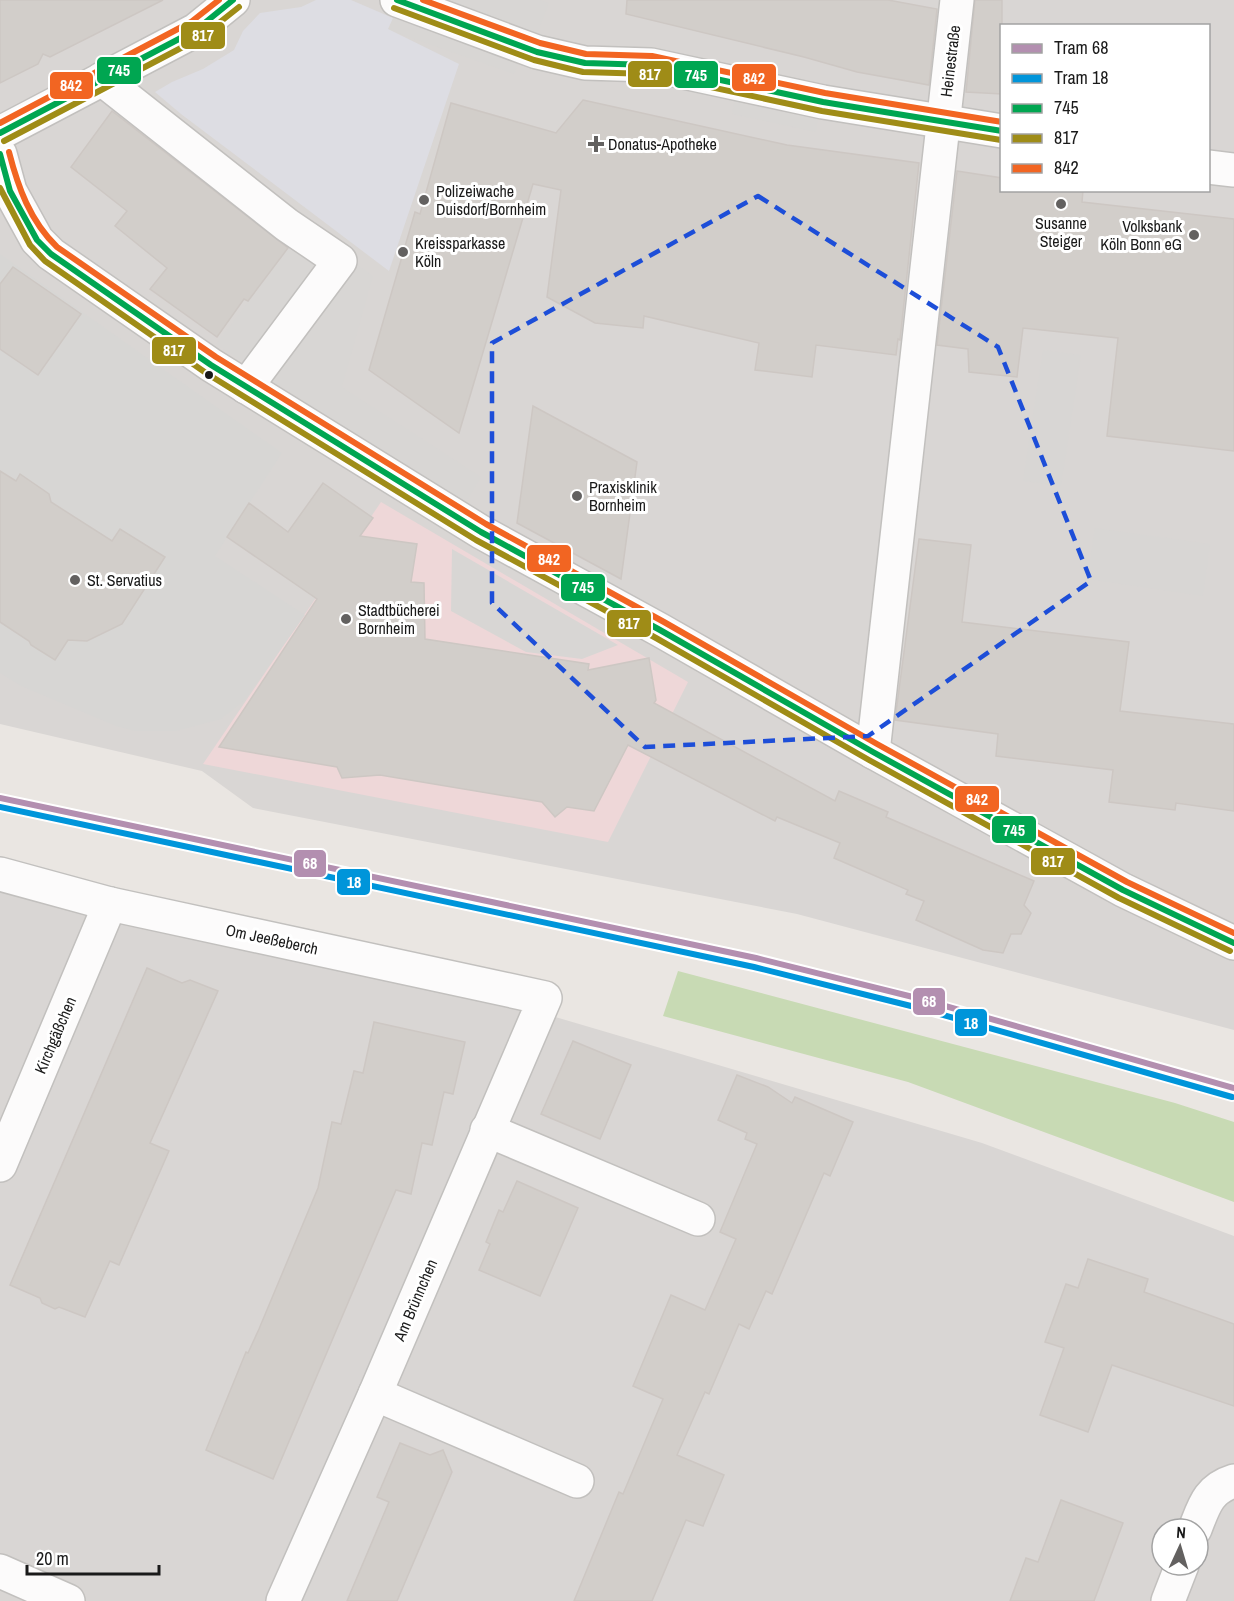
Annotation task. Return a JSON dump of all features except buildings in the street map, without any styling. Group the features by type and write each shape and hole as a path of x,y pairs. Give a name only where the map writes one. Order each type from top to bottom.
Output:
{"street":[{"path":"0,133 196,30 233,0"},
{"path":"397,0 537,52 585,63 651,65 823,102 1000,131"},
{"name":"Heinestraße","path":"873,752 957,0"},
{"path":"102,79 287,225 340,261 246,387"},
{"path":"0,154 5,194 37,240 51,254 211,365 481,532 1124,890 1234,943"},
{"path":"1210,167 1234,170"},
{"name":"Om Jeeßeberch","path":"0,874 110,904 545,998"},
{"name":"Kirchgäßchen","path":"0,1165 110,904"},
{"name":"Am Brünnchen","path":"283,1601 375,1394 545,998"},
{"path":"487,1130 698,1219"},
{"path":"375,1394 577,1481"},
{"path":"1199,1517 1205,1502 1221,1485 1234,1481"},
{"path":"0,1571 68,1601"},
{"path":"1168,1601 1177,1577"}],"highlighted area":[{"path":"758,196 998,347 1091,581 868,736 645,747 492,603 492,343"}],"shaded area":[{"path":"0,0 1234,0 1234,1030 797,914 253,808 202,771 0,724"},
{"path":"316,0 351,0 393,18 388,29 459,64 389,271 155,92 203,69 234,50 243,31 260,13 301,7"},
{"path":"445,0 540,0 549,3 537,34"},
{"path":"393,18 519,62 514,74 389,30"},
{"path":"735,99 818,118 816,132 732,114"},
{"path":"305,228 373,276 342,387 481,477 464,505 216,344"},
{"path":"0,254 282,453 215,556 305,615 244,701 221,719 176,731 135,731 116,726 21,686 0,673"},
{"path":"1043,350 1081,355 1061,486 1023,481"},
{"path":"381,502 688,682 608,842 203,764"},
{"path":"1095,528 1210,544 1203,596 1087,579"},
{"path":"452,549 618,645 582,659 526,652 451,611"},
{"path":"0,888 552,1016 982,1143 1234,1236 1234,1601 0,1601"}],"green space":[{"path":"678,971 1175,1103 1234,1122 1234,1202 908,1082 663,1016"}],"tram line":[{"name":"68","path":"0,798 756,958 917,998 1234,1088"},
{"name":"18","path":"0,807 754,967 915,1007 1232,1097"}],"transit line":[{"name":"842","path":"0,123 191,22 219,0"},
{"name":"745","path":"0,133 196,30 233,0"},
{"name":"745","path":"397,0 537,52 585,63 651,65 823,102 1000,131"},
{"name":"842","path":"423,0 540,43 586,54 652,56 825,93 1000,122"},
{"name":"817","path":"4,141 200,38 239,7"},
{"name":"817","path":"394,8 534,60 583,72 650,74 822,111 1000,140"},
{"name":"842","path":"9,152 16,178 32,215 57,247 216,357 486,524 1127,882 1234,933"},
{"name":"745","path":"0,154 10,191 37,240 51,254 211,365 481,532 1123,890 1234,943"},
{"name":"817","path":"0,188 30,245 45,261 206,373 476,540 656,638 869,760 1119,898 1230,951"}],"place":[{"name":"Donatus-Apotheke","path":"596,144"},
{"name":"Polizeiwache Duisdorf/Bornheim","path":"424,200"},
{"name":"Susanne Steiger","path":"1061,204"},
{"name":"Volksbank Köln Bonn eG","path":"1194,235"},
{"name":"Kreissparkasse Köln","path":"403,252"},
{"name":"Praxisklinik Bornheim","path":"577,496"},
{"name":"St. Servatius","path":"75,580"},
{"name":"Stadtbücherei Bornheim","path":"346,619"}]}
